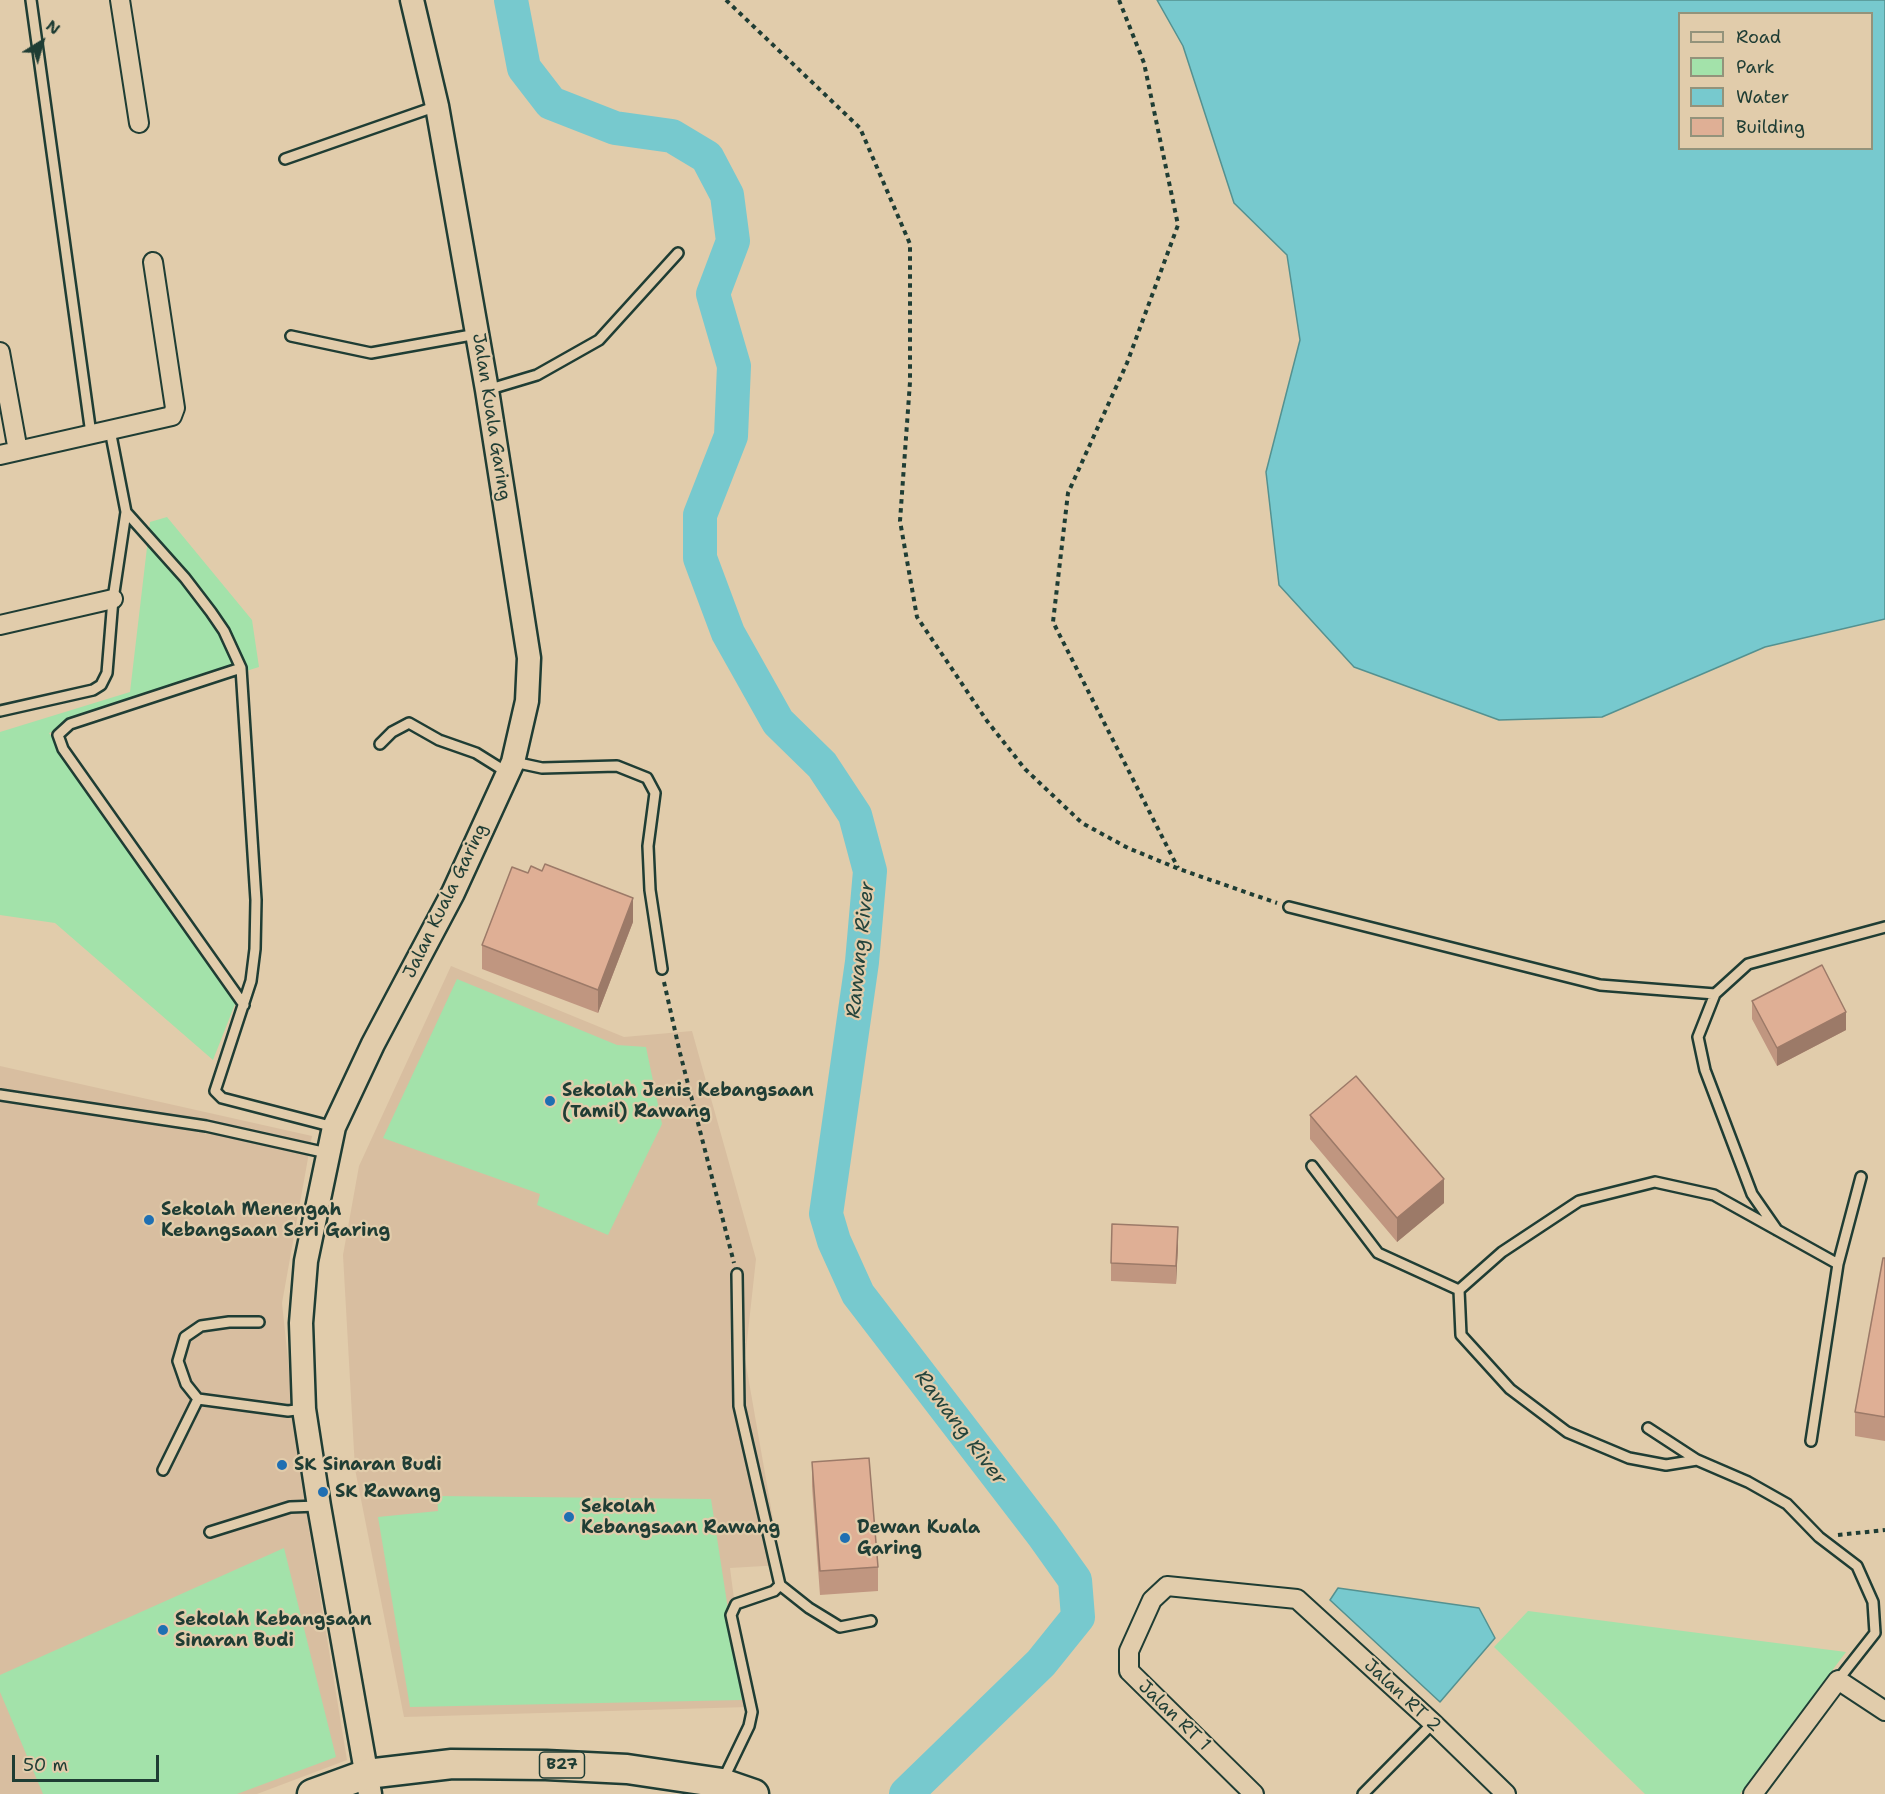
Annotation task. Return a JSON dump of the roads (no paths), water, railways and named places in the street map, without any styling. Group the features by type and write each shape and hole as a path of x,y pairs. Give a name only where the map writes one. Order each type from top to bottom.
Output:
{"main road":[{"name":"B27","path":"312,1794 369,1784 452,1764 546,1764 627,1769 722,1783 754,1794"}],"street":[{"path":"120,0 139,123"},
{"name":"Jalan Kuala Garing","path":"369,1784 304,1409 301,1323 306,1261 334,1127 374,1044 453,893 511,767 527,701 529,658 487,390 437,106 412,0"},
{"path":"0,455 172,416 175,408 153,262"},
{"path":"0,352 18,451"},
{"path":"0,625 113,598"},
{"name":"Jalan RT 1","path":"1254,1794 1129,1671 1129,1651 1152,1600 1167,1586 1297,1599"},
{"name":"Jalan RT 2","path":"1297,1599 1433,1723 1506,1794"},
{"path":"1753,1794 1838,1680 1885,1711"}],"lane":[{"path":"31,0 91,434"},
{"path":"285,159 437,106"},
{"path":"487,390 537,375 599,340 678,253"},
{"path":"291,336 371,353 477,334"},
{"path":"0,711 93,690 100,685 107,673 113,598 126,512 111,430"},
{"path":"126,512 185,578 211,612 224,631 241,668 256,900 251,981 216,1091 222,1098 334,1127"},
{"path":"241,668 70,724 58,735 63,749 244,1005"},
{"path":"380,744 392,732 409,723 439,740 511,767 617,766 647,778 655,793 648,846 650,890 662,969"},
{"path":"1289,907 1600,985 1715,994"},
{"path":"1777,1230 1752,1194 1705,1071 1698,1037 1715,994 1749,964 1885,927"},
{"path":"0,1095 206,1126 327,1153"},
{"path":"1312,1166 1378,1253 1459,1290"},
{"path":"1811,1441 1838,1264 1861,1177"},
{"path":"1459,1290 1502,1252 1579,1202 1655,1182 1714,1195 1838,1264"},
{"path":"737,1274 739,1406 780,1586 809,1608 840,1627 871,1621"},
{"path":"1459,1290 1461,1335 1510,1389 1567,1432 1629,1458 1666,1465 1697,1460"},
{"path":"259,1322 229,1322 201,1326 185,1337 178,1361 186,1384 198,1400 288,1411 304,1409"},
{"path":"163,1470 198,1400"},
{"path":"1648,1428 1697,1460 1748,1482 1787,1504 1819,1537 1857,1566 1873,1602 1875,1633 1838,1680"},
{"path":"210,1532 290,1507 319,1506"},
{"path":"722,1783 749,1726 752,1712 731,1615 736,1604 774,1591 780,1586"},
{"path":"1363,1794 1433,1723"}],"water":[{"path":"1157,0 1885,0 1885,619 1765,647 1602,717 1499,720 1354,667 1279,585 1266,472 1300,340 1287,255 1234,203 1183,46"},
{"path":"1338,1588 1479,1608 1495,1638 1440,1702 1330,1600"}],"waterway":[{"name":"Rawang River","path":"511,0 524,68 551,103 615,128 672,136 707,157 727,195 733,241 713,294 734,366 731,436 700,515 700,558 728,633 778,722 822,765 855,815 870,871 862,962 826,1214 834,1241 858,1294 1075,1580 1078,1617 1041,1663 906,1794"}],"place":[{"name":"Sekolah Jenis Kebangsaan (Tamil) Rawang","path":"550,1101"},
{"name":"Sekolah Menengah Kebangsaan Seri Garing","path":"149,1220"},
{"name":"SK Sinaran Budi","path":"282,1465"},
{"name":"SK Rawang","path":"323,1492"},
{"name":"Sekolah Kebangsaan Rawang","path":"569,1517"},
{"name":"Dewan Kuala Garing","path":"845,1538"},
{"name":"Sekolah Kebangsaan Sinaran Budi","path":"163,1630"}]}
